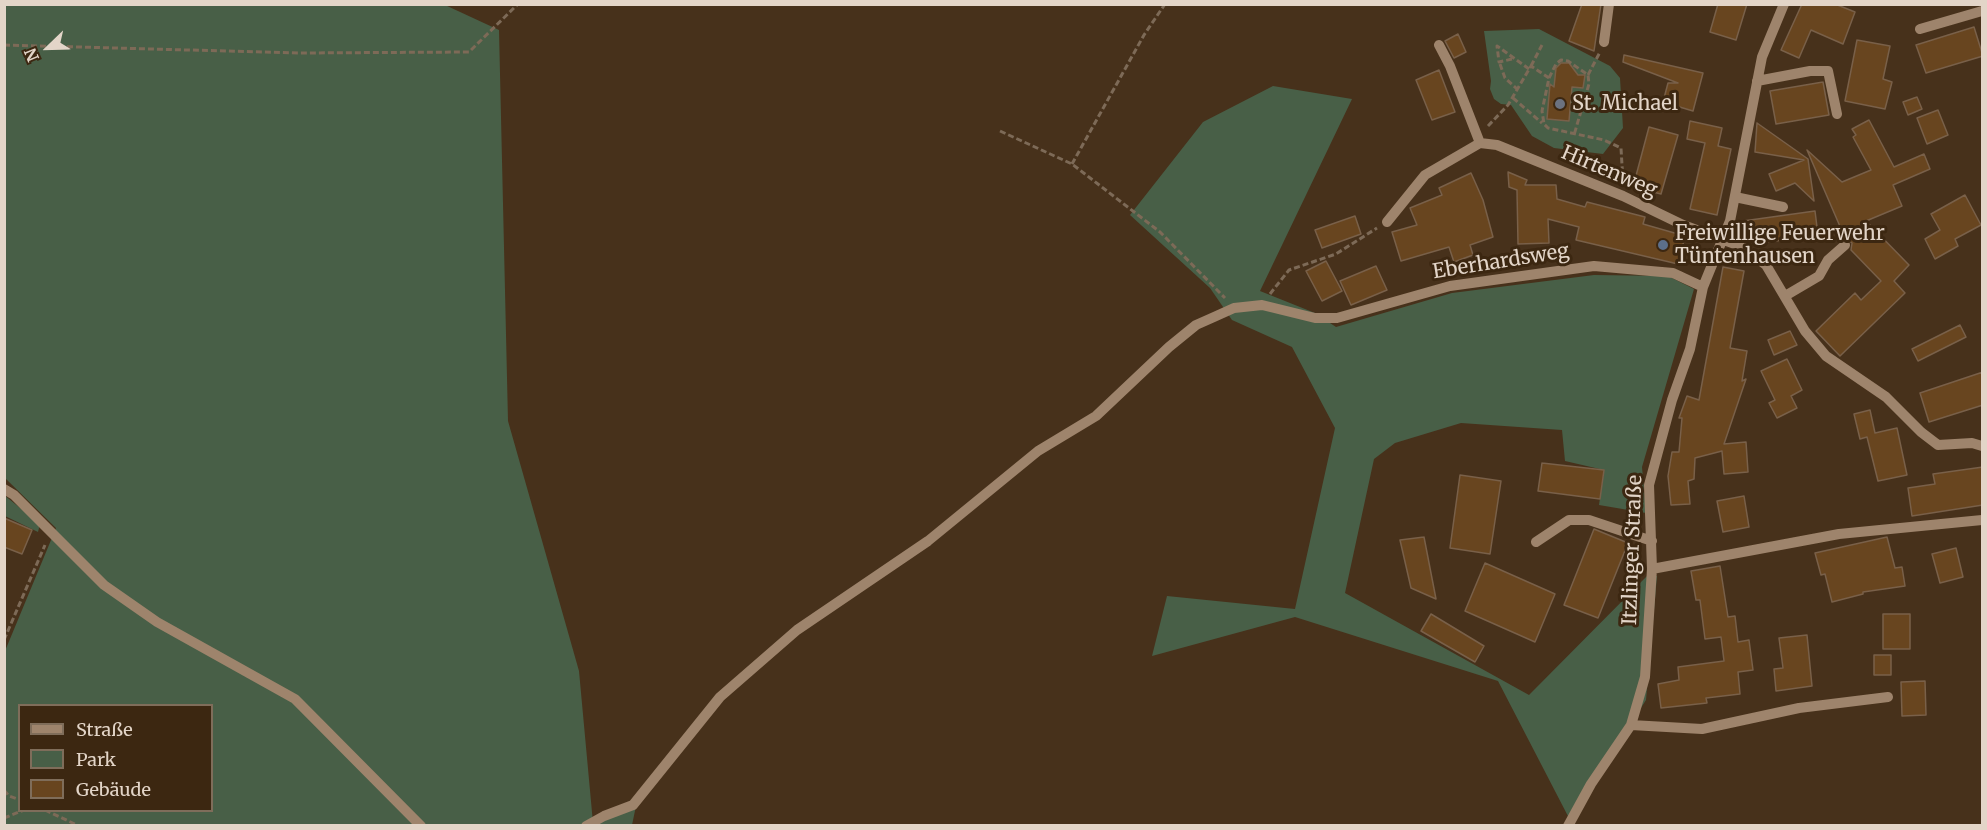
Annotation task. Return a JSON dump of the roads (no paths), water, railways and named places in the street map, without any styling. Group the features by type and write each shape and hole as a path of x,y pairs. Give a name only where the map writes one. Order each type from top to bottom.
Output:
{"street":[{"path":"1604,42 1609,4"},
{"name":"Itzlinger Straße","path":"1568,825 1591,784 1631,725 1645,677 1652,569 1649,485 1672,400 1690,350 1703,287 1722,240 1735,197 1762,57 1784,4"},
{"path":"1920,29 1983,11"},
{"path":"1387,222 1425,175 1480,143 1450,66 1438,45"},
{"path":"1757,81 1810,71 1827,71 1837,114"},
{"name":"Hirtenweg","path":"1480,143 1497,145 1623,196 1683,225 1722,240"},
{"path":"1735,197 1783,207"},
{"path":"1722,240 1743,247 1766,264 1805,331 1826,356 1886,397 1921,432 1938,445 1972,443 1983,446"},
{"path":"1785,296 1819,276 1828,260 1845,245"},
{"name":"Eberhardsweg","path":"586,825 633,806 720,697 797,630 937,535 1038,451 1096,416 1169,347 1196,325 1234,308 1262,305 1316,318 1337,318 1450,286 1594,266 1673,273 1703,287"},
{"path":"4,489 104,585 157,622 295,699 421,825"},
{"path":"1536,542 1569,520 1589,520 1652,541"},
{"path":"1652,569 1839,534 1983,520"},
{"path":"1631,725 1702,729 1799,708 1888,697"}],"place":[{"name":"St. Michael","path":"1560,104"},
{"name":"Freiwillige Feuerwehr Tüntenhausen","path":"1663,245"}]}
